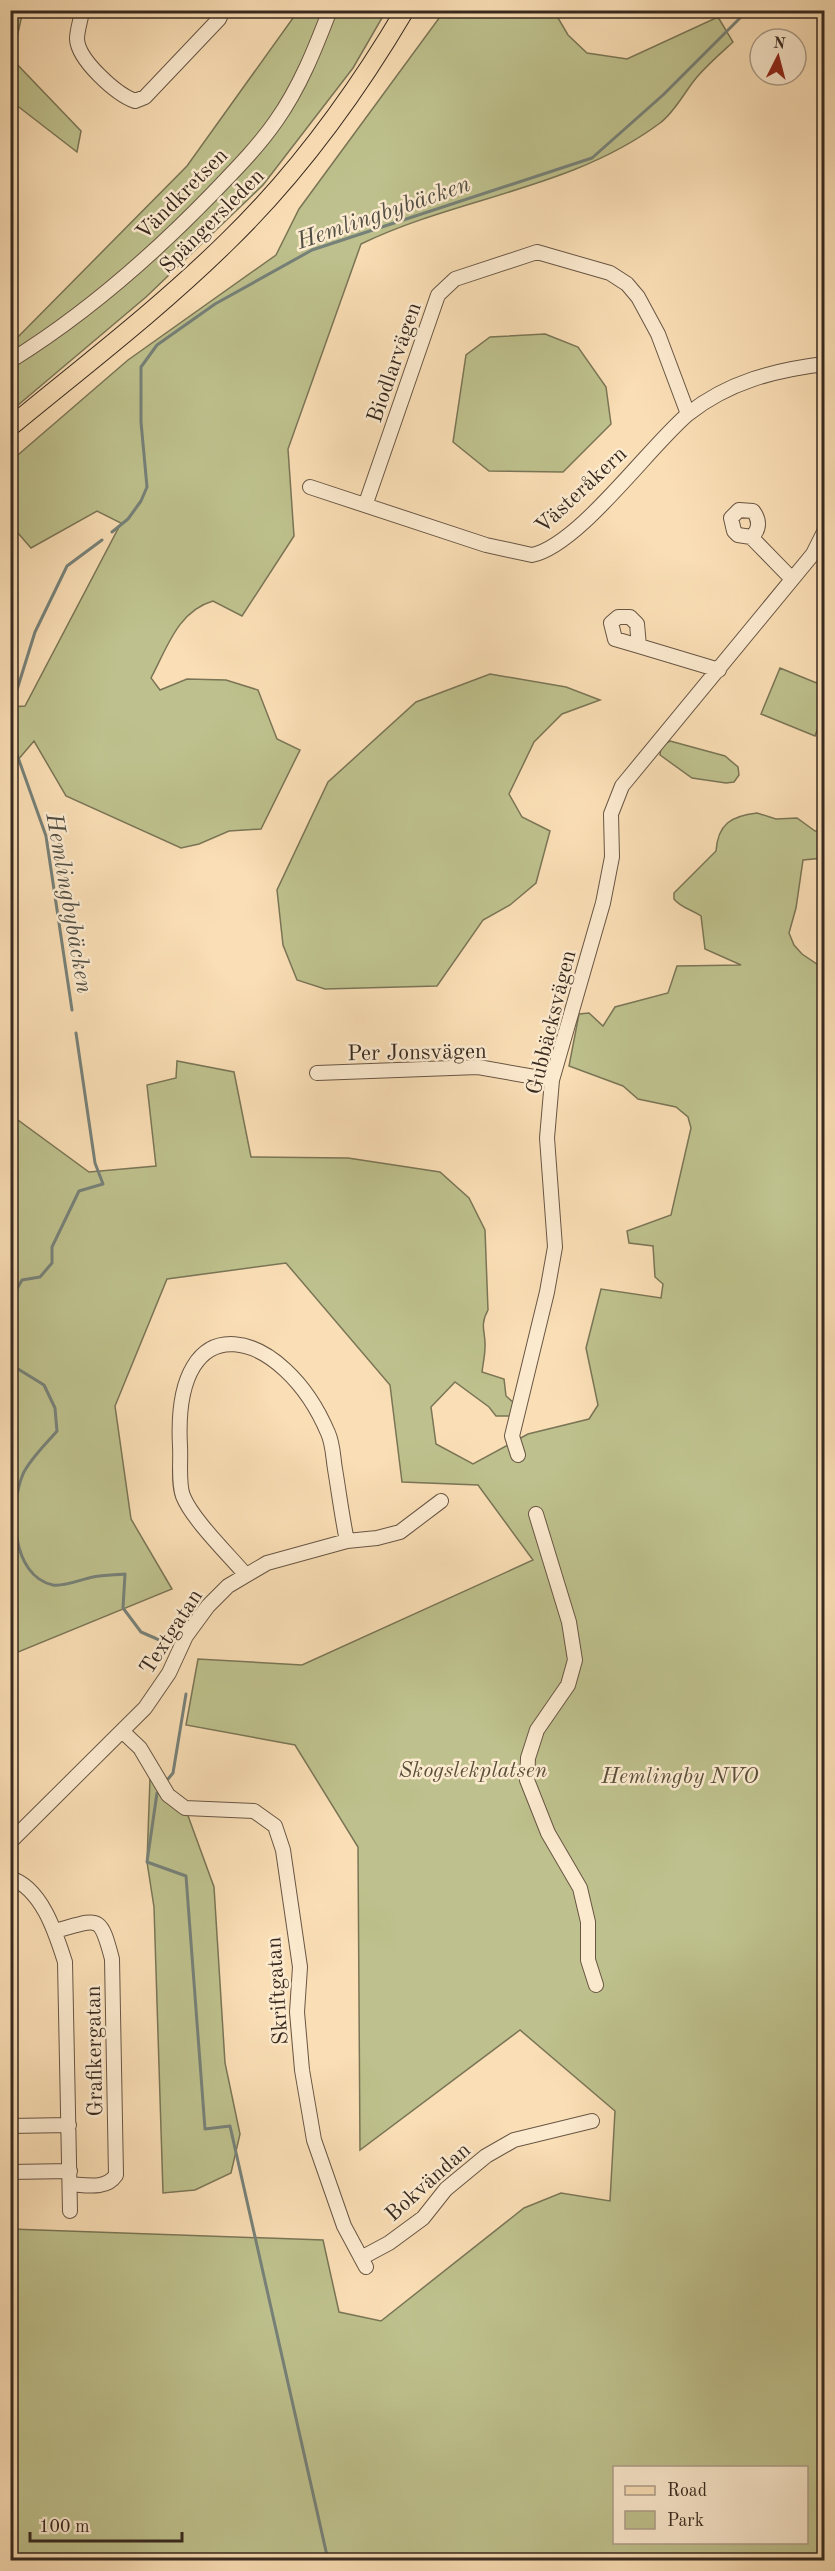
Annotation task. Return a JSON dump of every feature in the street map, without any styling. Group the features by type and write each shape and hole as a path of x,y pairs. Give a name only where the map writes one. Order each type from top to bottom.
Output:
{"main road":[{"name":"Spängersleden","path":"10,427 167,298 229,240 282,184 335,116 405,10"}],"street":[{"path":"82,10 77,40 82,58 124,97 135,101 145,97 219,19 223,10"},
{"name":"Vändkretsen","path":"10,361 83,312 165,242 247,157 290,98 304,72 330,10"},
{"name":"Biodlarvägen","path":"366,503 438,295 455,279 537,252 602,270 619,278 633,290 658,334 688,414"},
{"name":"Västeråkern","path":"310,487 366,503 486,545 532,555 550,550 572,532 688,414 740,383 766,373 825,364"},
{"name":"Gubbäcksvägen","path":"518,1455 512,1436 545,1302 555,1247 547,1138 552,1080 603,903 612,857 610,825 615,799 622,786 792,579 819,555 825,532"},
{"path":"751,537 792,579"},
{"path":"639,646 719,670"},
{"name":"Per Jonsvägen","path":"317,1073 478,1067 552,1080"},
{"path":"245,1574 190,1509 182,1494 179,1423 185,1384 196,1360 214,1346 241,1343 264,1351 297,1381 316,1406 330,1436 347,1541"},
{"name":"Textgatan","path":"10,1842 145,1708 186,1636 208,1606 228,1586 267,1563 347,1541 377,1538 400,1532 441,1501"},
{"path":"536,1514 569,1622 575,1660 568,1685 535,1737 528,1758 527,1780 548,1833 583,1897 588,1922 588,1960 596,1985"},
{"name":"Skriftgatan","path":"122,1731 140,1748 168,1795 185,1808 254,1811 275,1826 283,1850 300,1966 297,2012 302,2070 314,2140 344,2226 364,2262"},
{"name":"Grafikergatan","path":"10,1878 32,1893 55,1931 65,1962 70,2211"},
{"name":"Grafikergatan","path":"55,1931 93,1922 100,1924 105,1929 112,1959 116,2175 111,2183 104,2186 70,2178"},
{"name":"Bokvändan","path":"364,2262 423,2218 446,2189 486,2156 514,2140 592,2121"},
{"path":"10,2126 69,2125"},
{"path":"10,2172 70,2178"}],"green space":[{"path":"445,10 554,11 568,35 587,53 627,59 718,17 733,42 701,72 660,123 626,145 552,178 398,228 361,244 288,449 294,536 242,616 213,601 201,606 182,622 175,632 151,678 160,690 187,679 226,680 258,690 277,739 300,750 261,829 229,831 199,844 181,848 66,796 34,741 11,768 11,707 25,706 121,523 97,511 31,548 11,525 12,460 128,360 276,255 299,209"},
{"path":"10,11 23,11 12,59 81,131 77,152 11,101"},
{"path":"298,11 386,11 353,68 263,185 146,297 11,411 10,345 187,166"},
{"path":"545,334 578,347 606,387 611,424 563,472 489,471 453,442 466,355 490,337"},
{"path":"780,668 824,686 824,711 815,736 761,714"},
{"path":"490,674 566,687 600,700 562,714 534,742 509,794 522,817 550,831 536,883 510,905 483,920 437,986 325,989 297,980 283,945 277,890 328,782 416,702"},
{"path":"670,741 725,756 738,767 739,775 734,782 726,783 692,778 660,755 661,746"},
{"path":"757,813 776,819 797,818 815,831 824,830 824,858 803,860 796,908 789,933 794,945 802,954 824,969 824,2560 11,2560 11,2229 323,2240 339,2312 381,2321 524,2208 561,2193 610,2201 615,2111 520,2030 360,2150 358,1847 295,1745 186,1725 198,1659 302,1665 533,1560 478,1485 402,1482 390,1385 286,1263 167,1279 115,1406 131,1519 172,1589 11,1655 11,1115 89,1172 156,1166 147,1085 176,1078 177,1061 234,1072 251,1157 348,1158 440,1172 469,1198 485,1230 488,1310 483,1325 485,1350 482,1372 504,1379 506,1396 515,1404 510,1416 496,1416 489,1407 455,1382 431,1407 436,1444 473,1464 528,1434 589,1419 598,1405 586,1348 601,1289 661,1298 663,1284 655,1277 653,1246 629,1243 627,1231 671,1215 691,1128 688,1117 676,1107 638,1099 623,1086 569,1066 579,1014 589,1013 603,1026 615,1007 668,993 677,966 741,965 705,949 701,916 674,899 674,893 716,851 723,828 740,816"},
{"path":"150,1778 164,1799 187,1813 214,1887 225,2063 240,2134 231,2173 195,2190 163,2193 154,1907 147,1862"}],"waterway":[{"name":"Hemlingbybäcken","path":"112,532 128,519 141,501 147,487 141,422 141,367 157,345 215,304 312,250 592,158 663,95 748,10"},
{"name":"Hemlingbybäcken","path":"15,696 35,632 67,566 102,540"},
{"name":"Hemlingbybäcken","path":"10,735 46,836 72,1010"},
{"name":"Hemlingbybäcken","path":"10,1301 22,1280 40,1277 52,1263 52,1247 79,1191 103,1184 95,1163 76,1033"},
{"path":"10,1364 44,1385 55,1408 57,1431 34,1457 23,1474 16,1504 15,1521 21,1555 39,1579 53,1585 68,1584 93,1577 125,1574 123,1608 141,1632 164,1642"},
{"path":"168,1779 173,1773 186,1694"},
{"path":"157,1793 147,1862 186,1876 205,2129 230,2126 328,2560"}],"park label":[{"name":"Skogslekplatsen","path":"473,1769"},
{"name":"Hemlingby NVO","path":"680,1775"}]}
